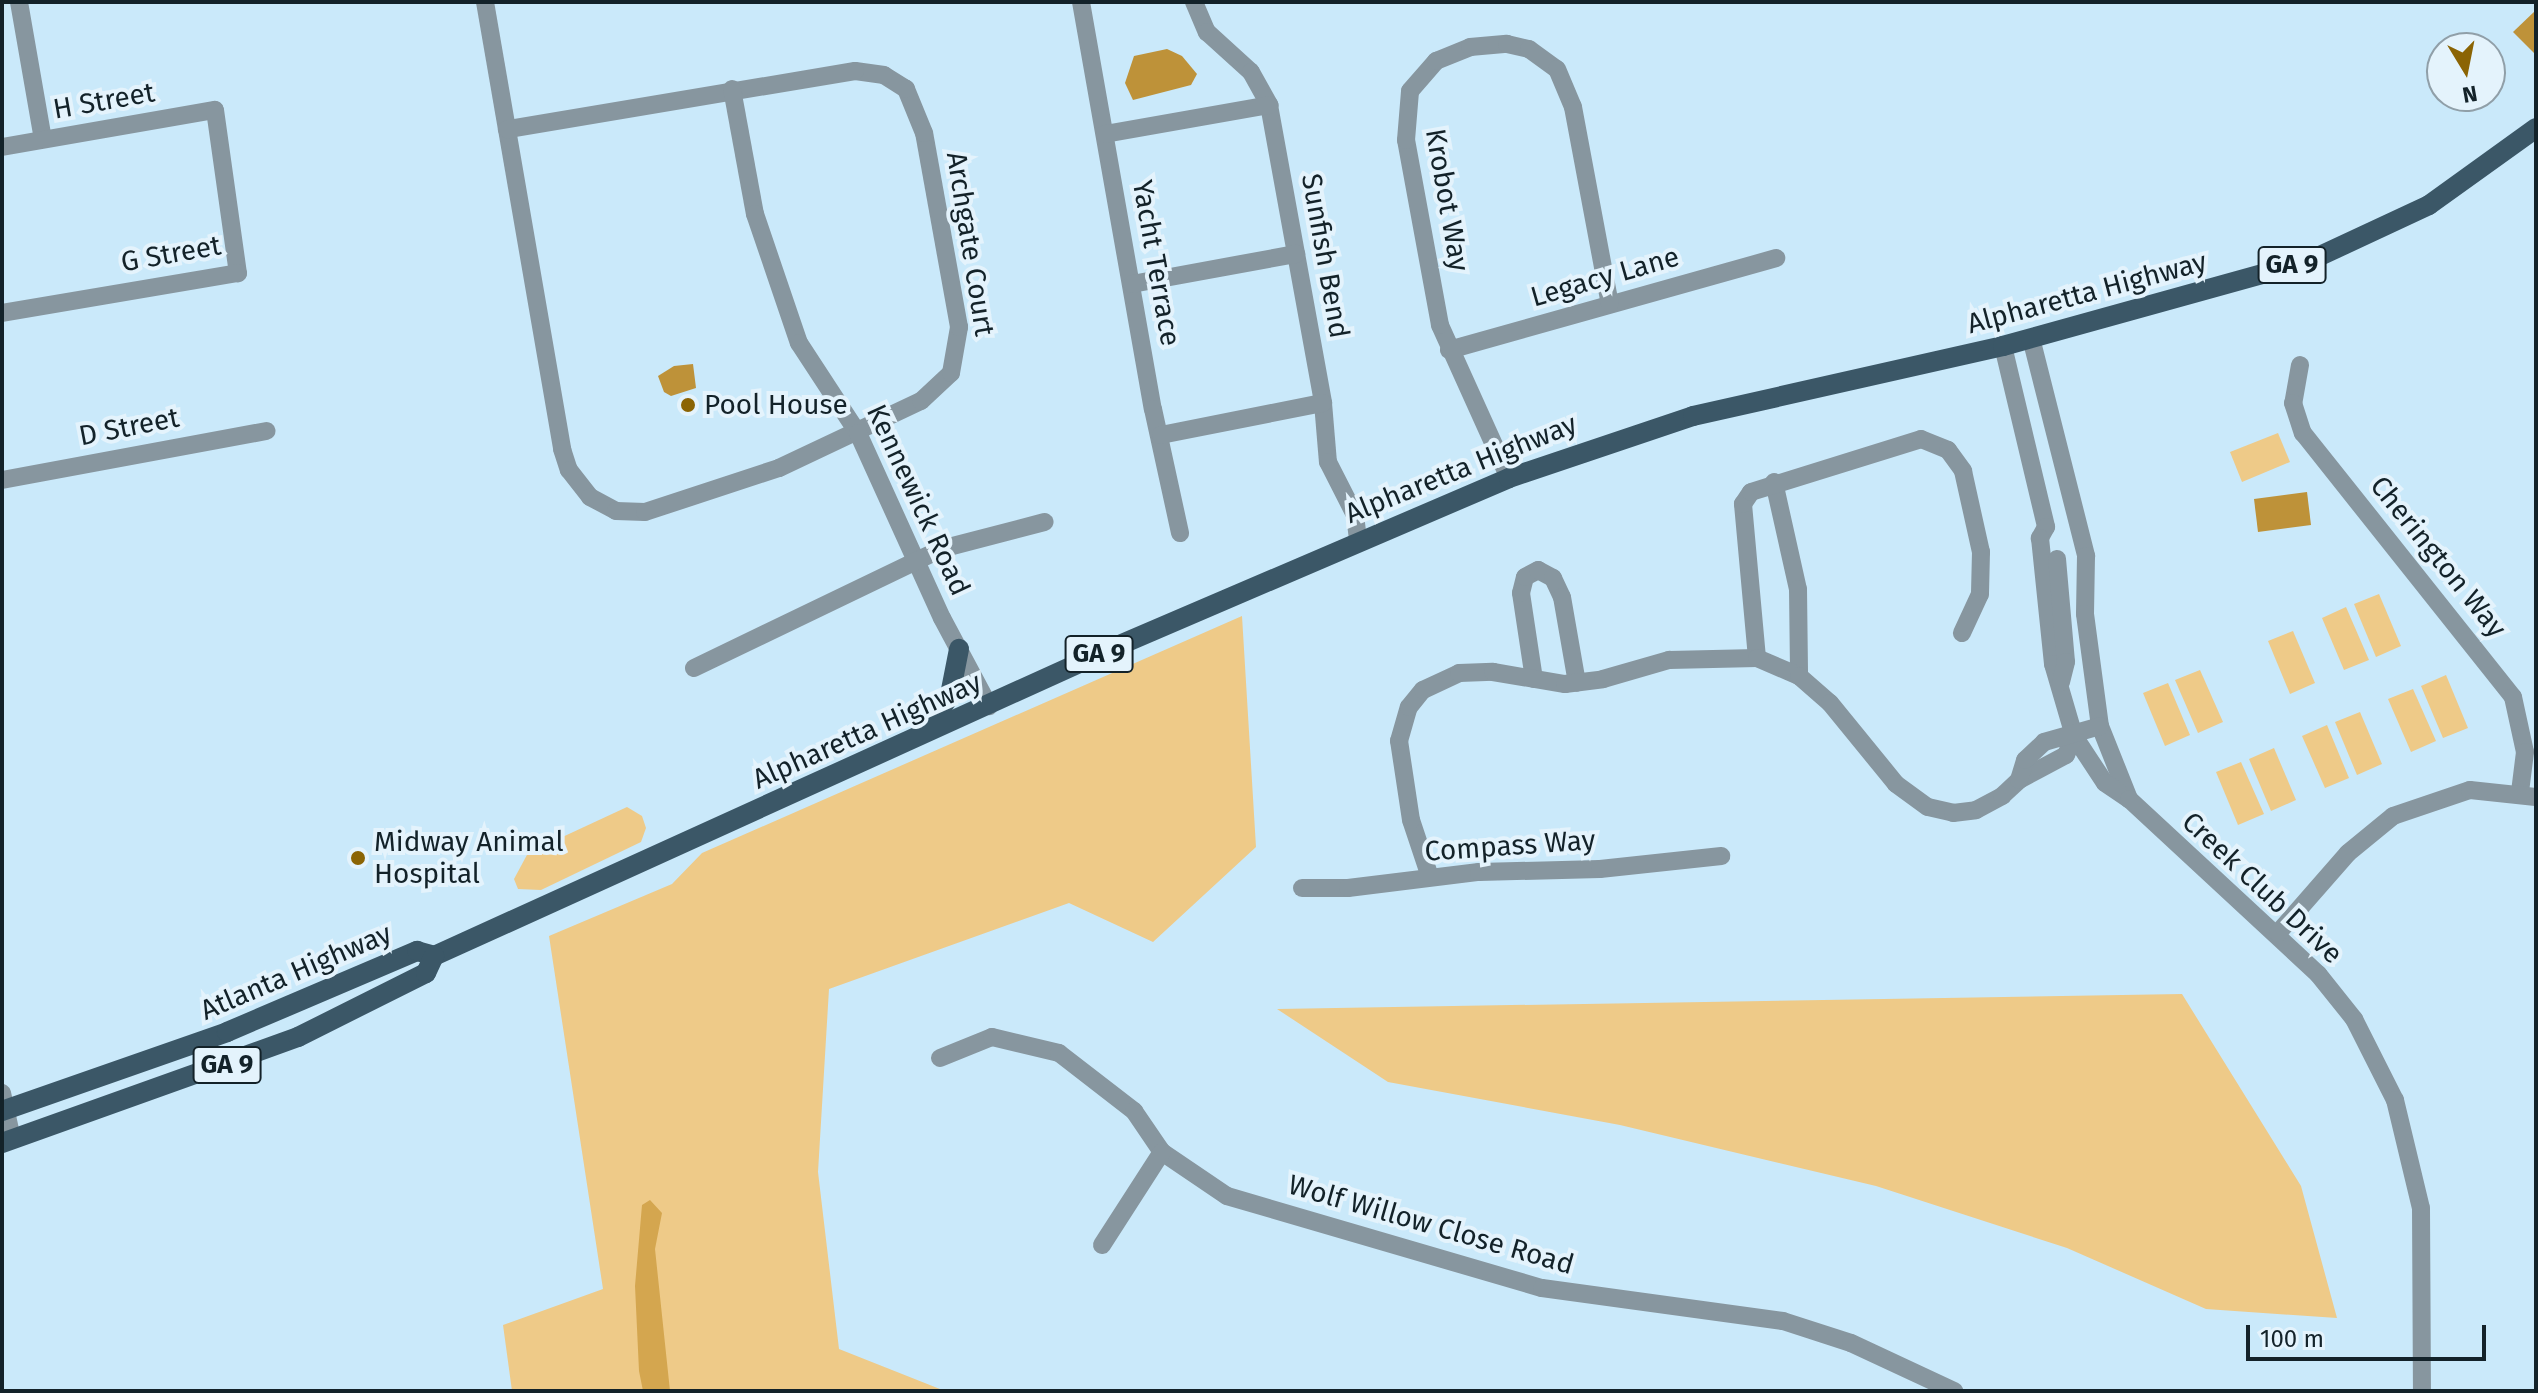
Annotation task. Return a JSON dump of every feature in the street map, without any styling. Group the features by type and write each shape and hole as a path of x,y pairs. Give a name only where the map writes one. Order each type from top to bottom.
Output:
{"main road":[{"name":"Alpharetta Highway","path":"434,956 1358,539 1509,478 1693,416 2003,346 2309,261 2354,243 2429,205 2536,128"},
{"path":"923,736 950,695 952,662 959,649"},
{"name":"Atlanta Highway","path":"4,1104 213,1038 417,951 434,956 426,973 298,1037 7,1141"}],"street":[{"path":"19,2 43,139"},
{"name":"Archgate Court","path":"485,2 562,449 569,470 590,497 616,511 656,510 779,468 858,433 930,395 951,373 958,355 959,327 924,133 906,89 884,75 855,71 732,89 507,129"},
{"name":"Yacht Terrace","path":"1081,2 1180,533"},
{"name":"Sunfish Bend","path":"1194,2 1207,32 1251,72 1269,105 1323,403 1328,462 1355,515 1358,539"},
{"name":"Krobot Way","path":"1509,478 1440,325 1405,113 1410,91 1427,68 1470,47 1496,43 1529,49 1563,77 1573,107 1610,304"},
{"name":"Kennewick Road","path":"732,89 755,214 799,343 858,433 915,560 989,706"},
{"path":"1105,134 1269,105"},
{"name":"H Street","path":"2,147 215,110"},
{"name":"G Street","path":"2,313 238,273 215,110"},
{"path":"1132,284 1296,254"},
{"name":"Legacy Lane","path":"1449,350 1776,258"},
{"name":"Creek Club Drive","path":"2031,338 2086,556 2085,595 2100,726 2129,799"},
{"name":"Creek Club Drive","path":"2003,346 2046,527 2056,553 2053,664 2061,682 2061,706 2074,736 2105,783 2129,799 2180,850 2278,933 2354,1019 2390,1087 2409,1141 2422,1238 2422,1391"},
{"name":"Cherington Way","path":"2300,365 2293,403 2303,433 2513,697 2525,752 2528,794"},
{"path":"1161,435 1323,403"},
{"name":"D Street","path":"2,480 267,431"},
{"path":"1757,658 1755,594 1743,504 1751,492 1774,482 1921,439 1948,450 1963,471 1981,552 1980,594 1962,633"},
{"path":"1774,482 1798,589 1799,676"},
{"path":"694,668 915,560 1045,522"},
{"name":"Creek Club Drive","path":"2046,527 2040,538 2054,599"},
{"path":"1534,679 1521,593 1525,577 1538,570 1553,578 1562,597 1577,683"},
{"path":"2054,599 2085,595"},
{"path":"1430,877 1400,767 1399,741 1409,707 1423,690 1459,673 1577,683 1669,660 1757,658 1799,676 1830,703 1896,784 1928,807 1976,810 2019,780 2025,760 2044,742 2074,736 2100,726"},
{"path":"2278,933 2348,853 2393,816 2470,790 2528,794"},
{"name":"Compass Way","path":"1302,888 1430,877 1600,869 1721,856"},
{"name":"Wolf Willow Close Road","path":"940,1058 992,1037 1059,1053 1134,1111 1162,1152 1227,1196 1542,1288 1783,1321 1851,1343 1954,1391"},
{"path":"4,1104 7,1141"},
{"path":"1102,1245 1162,1152"}],"shaded area":[{"path":"2536,10 2536,55 2513,32"},
{"path":"1167,49 1182,56 1197,74 1191,85 1133,100 1125,83 1134,56"},
{"path":"693,364 696,388 671,396 664,392 658,376 674,366"},
{"path":"2278,433 2290,462 2242,482 2230,452"},
{"path":"2307,492 2311,525 2258,532 2254,499"},
{"path":"2379,594 2401,646 2376,657 2354,604"},
{"path":"2346,607 2369,660 2344,670 2322,618"},
{"path":"1242,616 1256,847 1153,942 1069,903 829,989 818,1172 839,1349 945,1391 512,1391 503,1325 603,1289 549,936 672,884 702,853"},
{"path":"2293,631 2315,683 2290,694 2268,641"},
{"path":"2200,670 2223,722 2198,733 2175,680"},
{"path":"2446,675 2468,728 2443,738 2421,686"},
{"path":"2168,683 2190,735 2165,746 2143,693"},
{"path":"2413,689 2436,741 2411,752 2388,699"},
{"path":"2360,712 2382,764 2357,775 2335,722"},
{"path":"2327,725 2349,778 2325,788 2302,736"},
{"path":"2274,748 2296,800 2271,811 2249,759"},
{"path":"2241,762 2264,814 2238,825 2216,772"},
{"path":"627,807 642,816 646,828 641,842 541,890 518,889 514,879 528,853"},
{"path":"2182,994 2301,1186 2337,1318 2206,1309 2067,1248 1876,1186 1620,1125 1388,1082 1277,1009"},
{"path":"650,1200 662,1213 655,1249 670,1391 643,1391 639,1371 635,1286 642,1205"}],"place":[{"name":"Pool House","path":"688,405"},
{"name":"Midway Animal Hospital","path":"358,858"}]}
